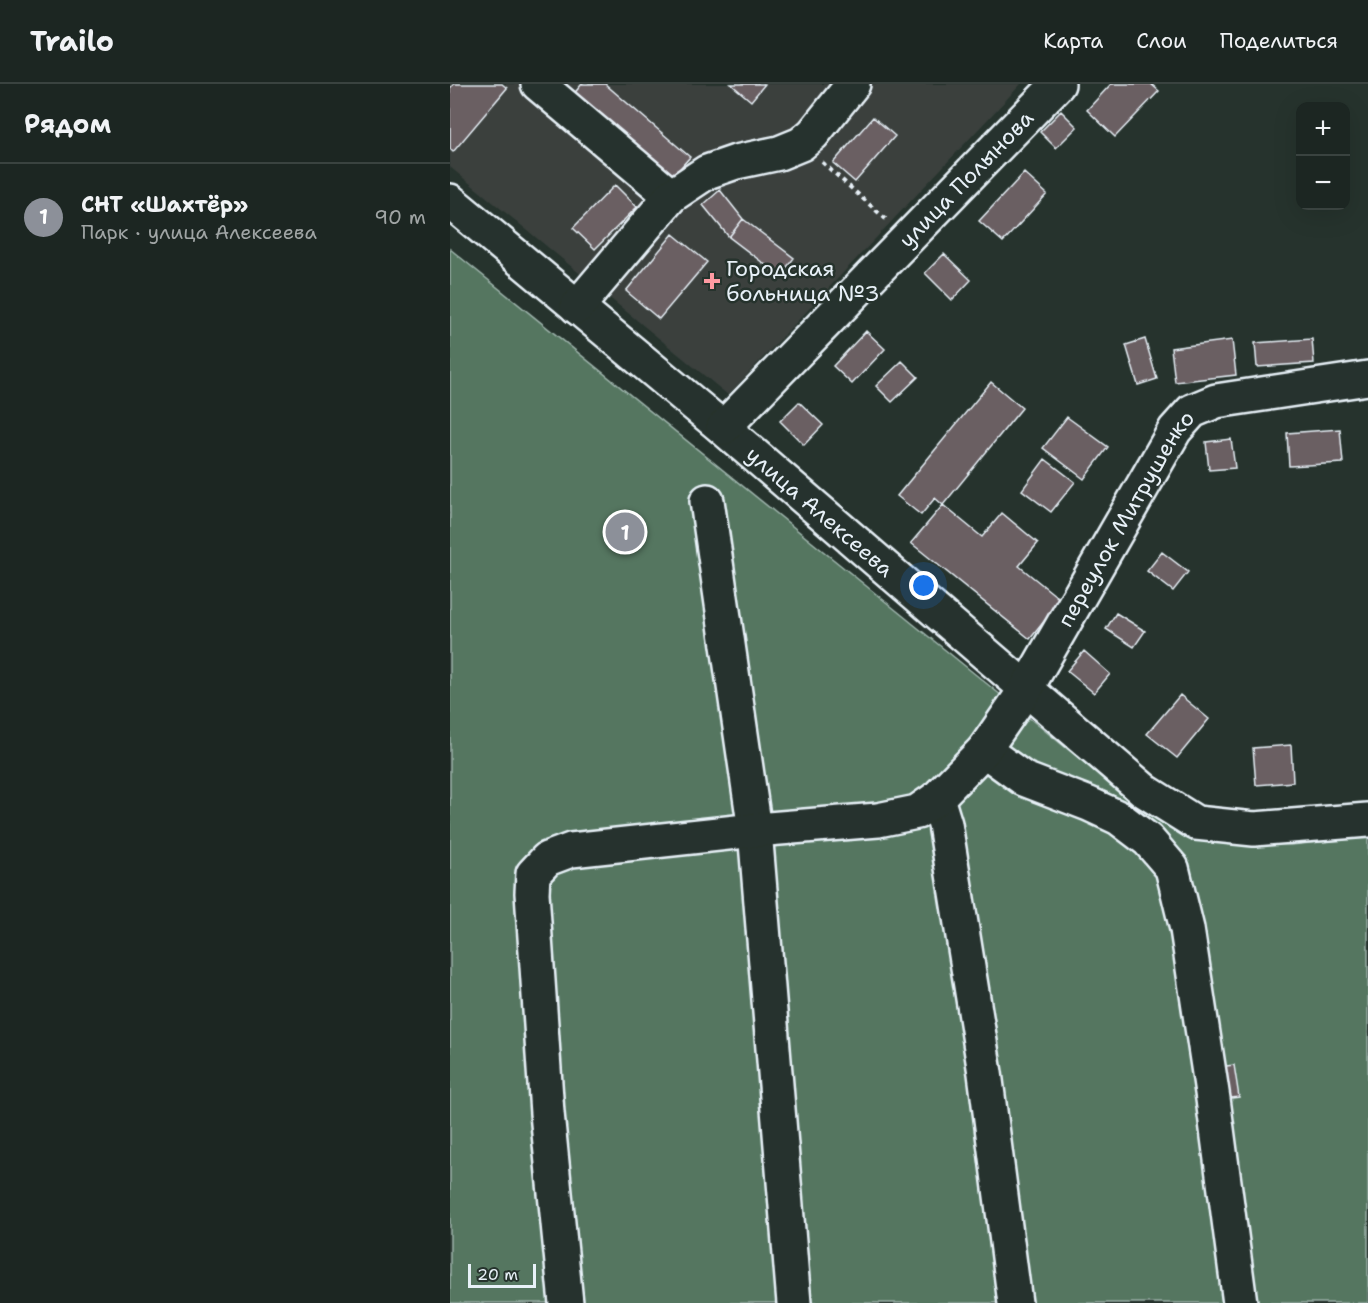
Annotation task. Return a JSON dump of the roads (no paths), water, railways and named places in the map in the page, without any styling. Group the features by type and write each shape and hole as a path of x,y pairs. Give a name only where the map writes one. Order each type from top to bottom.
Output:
{"street":[{"path":"538,84 671,195"},
{"path":"577,307 671,195 707,172 736,162 778,153 801,144 813,134 853,84"},
{"name":"улица Полынова","path":"723,428 1058,84"},
{"name":"улица Алексеева","path":"450,201 723,428 1145,791 1196,823 1254,829 1368,820"},
{"name":"переулок Митрушенко","path":"566,1303 546,1102 532,893 533,874 547,859 571,850 755,830 878,820 917,812 937,798 984,750 1026,689 1175,430 1192,411 1216,401 1368,378"},
{"path":"707,501 755,830 794,1303"},
{"path":"984,750 1024,779 1119,818 1148,840 1172,868 1187,929 1213,1099 1239,1303"},
{"path":"937,798 945,824 985,1073 1015,1303"}],"place":[{"name":"Городская больница №3","path":"712,281"},
{"name":"СНТ «Шахтёр»","path":"625,532"}]}
